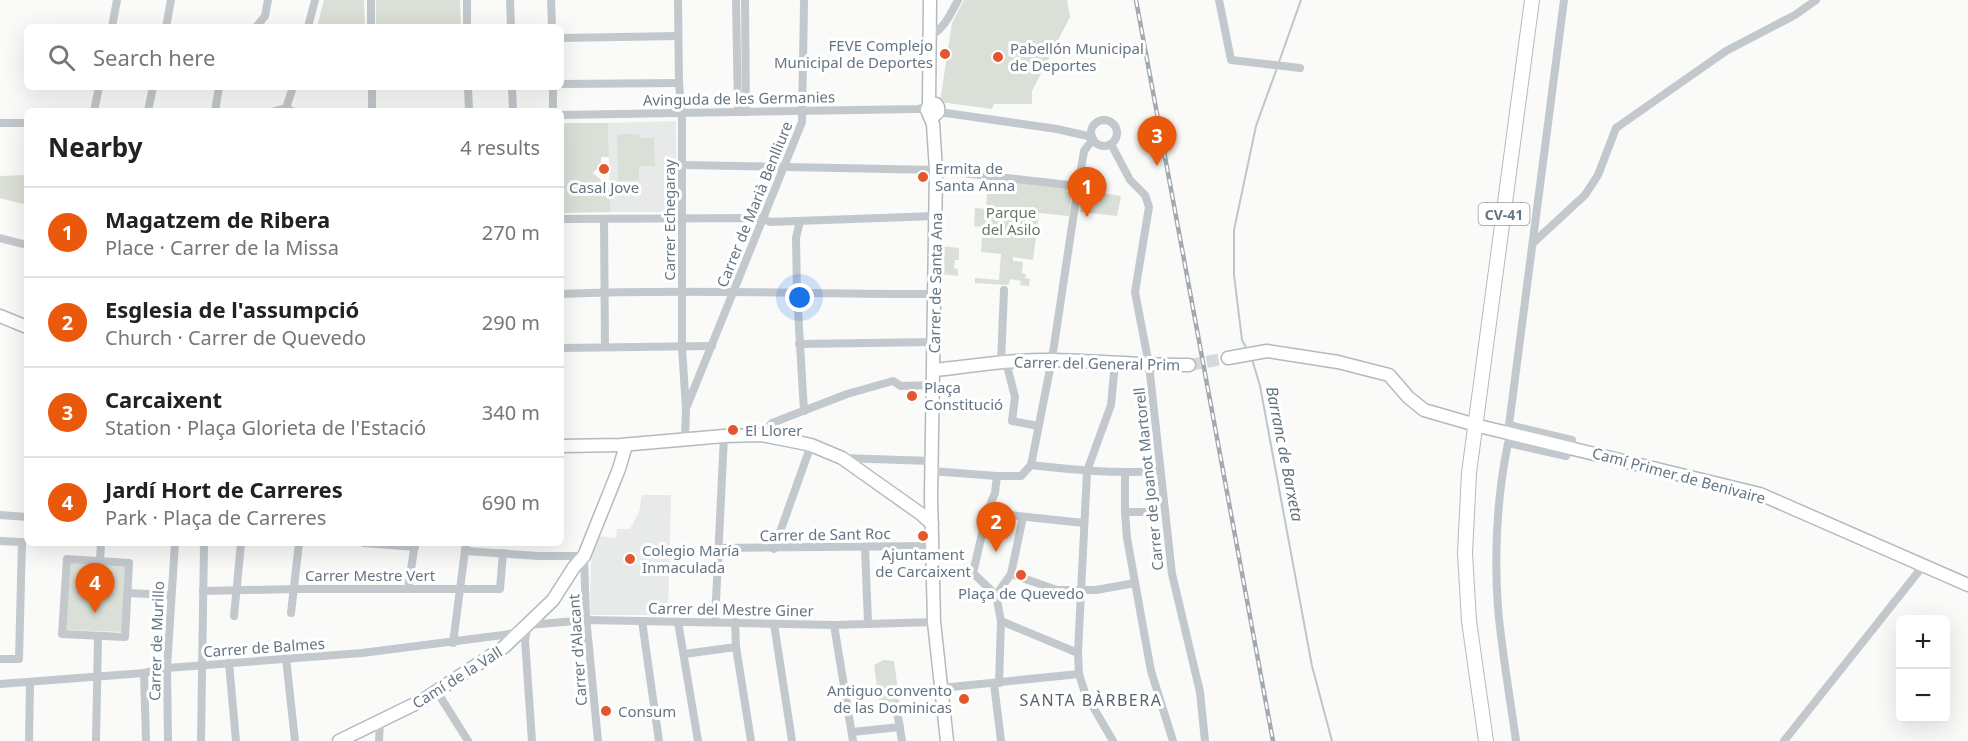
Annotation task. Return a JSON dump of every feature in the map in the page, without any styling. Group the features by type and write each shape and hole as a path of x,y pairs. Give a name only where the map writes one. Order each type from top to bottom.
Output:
{"main road":[{"name":"CV-41","path":"1486,741 1468,621 1465,553 1469,473 1532,0"}],"street":[{"path":"113,24 117,0"},
{"path":"167,24 171,0"},
{"path":"258,24 265,16 268,0"},
{"path":"309,24 315,0"},
{"path":"371,0 371,24"},
{"path":"467,0 467,24"},
{"path":"510,0 511,24"},
{"path":"551,0 552,24"},
{"name":"Carrer Echegaray","path":"678,0 685,439"},
{"path":"736,0 742,112"},
{"path":"742,112 745,0"},
{"name":"Carrer de Marià Benlliure","path":"686,410 802,122 804,0"},
{"name":"Carrer de Santa Ana","path":"930,0 929,37 936,170 931,502 934,622 947,741"},
{"path":"929,37 938,33 944,26 958,0"},
{"path":"1219,0 1231,60 1300,68"},
{"path":"1516,741 1498,609 1497,553 1501,477 1509,443 1566,456 1572,440 1509,425 1564,0"},
{"path":"1533,244 1585,195 1598,175 1616,128 1726,51 1795,15 1816,0"},
{"path":"564,38 678,36"},
{"path":"564,84 679,82"},
{"path":"95,108 98,90"},
{"path":"149,108 152,90"},
{"path":"216,108 218,90"},
{"path":"289,108 292,90"},
{"path":"372,90 372,108"},
{"path":"468,90 469,108"},
{"path":"512,90 513,108"},
{"path":"553,90 553,108"},
{"name":"Avinguda de les Germanies","path":"564,115 802,110 933,111 1057,129"},
{"path":"1105,120 1113,123 1117,134 1111,144 1103,146 1092,138 1057,129 1072,130 1093,126 1105,120"},
{"path":"0,123 24,123"},
{"path":"842,458 931,466 997,476 1022,476 1031,465 1052,360 1084,151 1092,138 1093,126"},
{"name":"Carrer de Joanot Martorell","path":"1111,144 1130,180 1148,200 1148,213 1135,292 1149,365 1172,574 1200,693 1205,741"},
{"path":"682,165 936,170 1078,186"},
{"path":"564,219 762,218 770,222 935,216"},
{"path":"604,219 605,347"},
{"path":"800,221 796,238 797,294 804,411"},
{"path":"0,238 24,244"},
{"path":"1004,290 1004,362 1015,397 1012,421 1038,426"},
{"path":"564,294 735,292 934,294"},
{"path":"0,316 24,326"},
{"path":"800,344 934,342"},
{"path":"564,348 712,346"},
{"path":"1228,358 1268,351 1338,362 1389,375 1408,397 1424,410 1468,423"},
{"name":"Carrer del General Prim","path":"934,370 1004,362 1052,360 1189,365"},
{"path":"1113,741 1085,693 1078,674 1078,652 1087,471 1111,405 1115,363"},
{"path":"761,435 772,423 847,394 893,381 901,386 933,385"},
{"name":"Camí Primer de Benivaire","path":"1483,427 1760,494 1968,585"},
{"path":"564,446 626,445 761,435 811,445 842,458 921,514 932,526"},
{"path":"715,621 724,436"},
{"name":"Camí de la Vall","path":"339,741 423,700 504,648 553,600 574,567 584,556 619,469 626,445"},
{"path":"774,549 811,445"},
{"path":"1031,465 1125,473 1160,471"},
{"path":"1125,473 1127,538 1135,583 1151,671 1173,741"},
{"path":"997,476 995,493 988,511 973,573 996,595 1001,621 996,683 1001,741"},
{"path":"921,514 927,512 931,502"},
{"path":"988,511 1084,524"},
{"path":"1125,512 1150,512"},
{"path":"0,514 24,517"},
{"path":"996,595 1011,574 1023,517"},
{"path":"0,541 22,542 20,659 0,659"},
{"path":"100,561 101,546"},
{"name":"Carrer de Murillo","path":"168,741 167,668 175,546"},
{"path":"201,741 204,546"},
{"path":"234,616 241,546"},
{"path":"291,613 299,546"},
{"path":"408,589 415,546"},
{"name":"Carrer de Sant Roc","path":"718,548 933,546"},
{"path":"453,643 466,547 502,553 584,556"},
{"path":"866,548 868,623"},
{"name":"Carrer Mestre Vert","path":"203,591 500,589 502,553"},
{"name":"Carrer d'Alacant","path":"584,556 587,620 598,741"},
{"path":"67,559 129,563 128,593 125,638 62,634 67,559"},
{"path":"1784,741 1923,566"},
{"path":"1011,574 1050,589 1095,590 1135,583"},
{"path":"128,593 171,595"},
{"name":"Carrer del Mestre Giner","path":"528,625 587,620 834,625 934,622"},
{"path":"642,621 659,741"},
{"path":"1001,621 1078,652"},
{"path":"678,622 698,741"},
{"path":"735,622 736,647 751,741"},
{"path":"774,624 792,741"},
{"path":"528,625 525,640 531,741"},
{"name":"Carrer de Balmes","path":"0,684 144,673 167,668 362,653 453,643 514,633 528,625"},
{"path":"834,625 853,737 900,727"},
{"path":"96,741 98,636"},
{"path":"684,654 736,647"},
{"path":"286,658 295,741"},
{"path":"229,663 236,741"},
{"path":"144,673 146,741"},
{"path":"942,688 1078,674"},
{"path":"30,682 30,741"},
{"path":"436,690 468,741"},
{"path":"896,705 902,741"},
{"path":"379,741 380,721"}],"shaded area":[{"path":"676,121 677,212 610,212 608,123"},
{"name":"Colegio María Inmaculada","path":"642,495 671,495 668,615 590,615 591,551 598,536 616,538 617,529 630,529 639,512"}],"green space":[{"path":"324,0 364,0 365,24 318,24"},
{"path":"376,0 460,0 461,24 376,24"},
{"name":"Pabellón Municipal de Deportes","path":"964,0 1067,0 1070,17 1032,91 1032,104 994,104 992,109 940,102 952,23"},
{"path":"564,123 608,123 609,157 601,157 601,164 593,173 601,180 601,188 610,188 610,212 564,213"},
{"path":"617,134 639,134 639,138 654,138 655,166 639,166 639,180 618,181"},
{"path":"24,175 24,204 0,198 0,176"},
{"name":"Parque del Asilo","path":"988,180 1067,187 1067,192 1072,193 1069,216 1039,213 1033,260 1013,257 1013,261 1023,262 1022,273 1026,275 1025,278 1030,279 1029,286 1020,285 1021,281 1010,279 1007,285 975,283 975,278 999,280 1001,254 981,252 983,227 974,226 975,208 986,209"},
{"path":"1083,190 1121,196 1117,216 1080,212"},
{"path":"940,246 959,248 959,260 955,260 954,268 958,269 958,276 939,274"},
{"path":"71,563 125,567 123,632 65,630"},
{"path":"884,660 894,661 900,705 880,708 874,665"}],"waterway":[{"name":"Barranc de Barxeta","path":"1279,62 1301,0"},
{"name":"Barranc de Barxeta","path":"1248,351 1242,340 1234,275 1234,230 1256,126 1277,68"},
{"name":"Barranc de Barxeta","path":"1252,359 1260,386 1312,666 1332,741"}],"tunnel":[{"path":"1189,365 1228,358"}],"railway":[{"path":"1136,0 1273,741"}],"place":[{"name":"FEVE Complejo Municipal de Deportes","path":"945,54"},
{"name":"Pabellón Municipal de Deportes","path":"998,57"},
{"name":"Carcaixent","path":"1157,166"},
{"name":"Casal Jove","path":"604,169"},
{"name":"Ermita de Santa Anna","path":"923,177"},
{"name":"Magatzem de Ribera","path":"1087,217"},
{"name":"Plaça Constitució","path":"912,396"},
{"name":"El Llorer","path":"733,430"},
{"name":"Ajuntament de Carcaixent","path":"923,536"},
{"name":"Esglesia de l'assumpció","path":"996,552"},
{"name":"Colegio María Inmaculada","path":"630,559"},
{"name":"Plaça de Quevedo","path":"1021,575"},
{"name":"Jardí Hort de Carreres","path":"95,613"},
{"name":"Antiguo convento de las Dominicas","path":"964,699"},
{"name":"Consum","path":"606,711"}],"district":[{"name":"SANTA BÀRBERA","path":"1091,700"}]}
